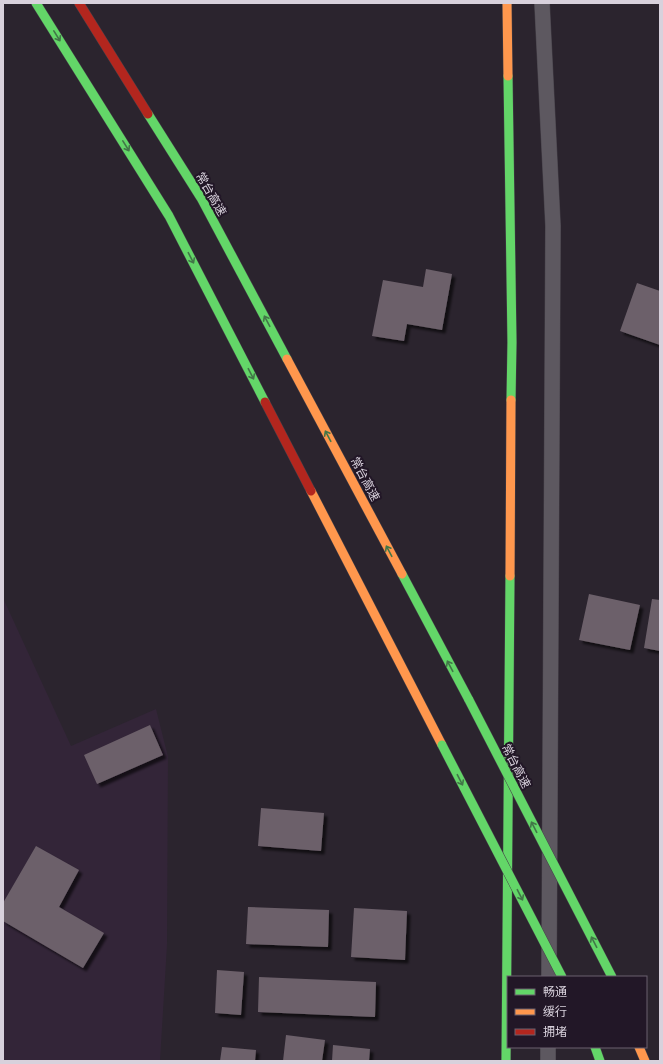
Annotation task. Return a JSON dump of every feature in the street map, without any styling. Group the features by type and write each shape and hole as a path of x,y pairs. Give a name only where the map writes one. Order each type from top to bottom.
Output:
{"main road":[{"path":"36,3 170,216 561,976"},
{"name":"常台高速","path":"79,3 201,198 469,700 611,976"},
{"path":"506,1061 512,342 507,3"},
{"path":"595,1048 600,1061"},
{"path":"639,1048 644,1061"}],"lane":[{"path":"542,3 553,226 548,976"},
{"path":"548,1048 548,1061"}],"shaded area":[{"path":"3,598 71,746 156,709 168,757 167,945 160,1061 3,1061"}],"building":[{"path":"426,269 452,274 442,330 407,324 404,341 372,336 383,280 423,287"},
{"path":"637,283 660,291 660,345 620,331"},
{"path":"589,594 640,605 630,650 579,640"},
{"path":"652,599 660,600 660,651 644,648"},
{"path":"150,725 163,755 97,784 84,755"},
{"path":"261,808 324,813 321,851 258,846"},
{"path":"36,846 79,870 59,907 104,933 83,968 3,921 3,903"},
{"path":"248,907 329,910 328,947 246,944"},
{"path":"354,908 407,911 405,960 351,957"},
{"path":"217,970 244,972 241,1015 215,1013"},
{"path":"259,977 376,982 375,1017 258,1012"},
{"path":"286,1035 325,1040 322,1061 283,1061"},
{"path":"333,1045 370,1049 369,1061 332,1061"},
{"path":"222,1047 256,1050 255,1061 220,1061"}],"traffic: fast":[{"path":"36,3 169,216 265,402"},
{"path":"508,76 512,342 511,400"},
{"path":"148,114 201,198 287,359"},
{"path":"402,574 469,700"},
{"path":"506,1061 510,576"},
{"path":"469,700 611,976"},
{"path":"442,745 561,976"},
{"path":"595,1048 600,1061"}],"traffic: slow":[{"path":"507,3 508,76"},
{"path":"287,359 402,574"},
{"path":"510,576 511,400"},
{"path":"311,491 442,745"},
{"path":"639,1048 645,1061"}],"traffic: jam":[{"path":"79,3 148,114"},
{"path":"265,402 311,491"}]}
